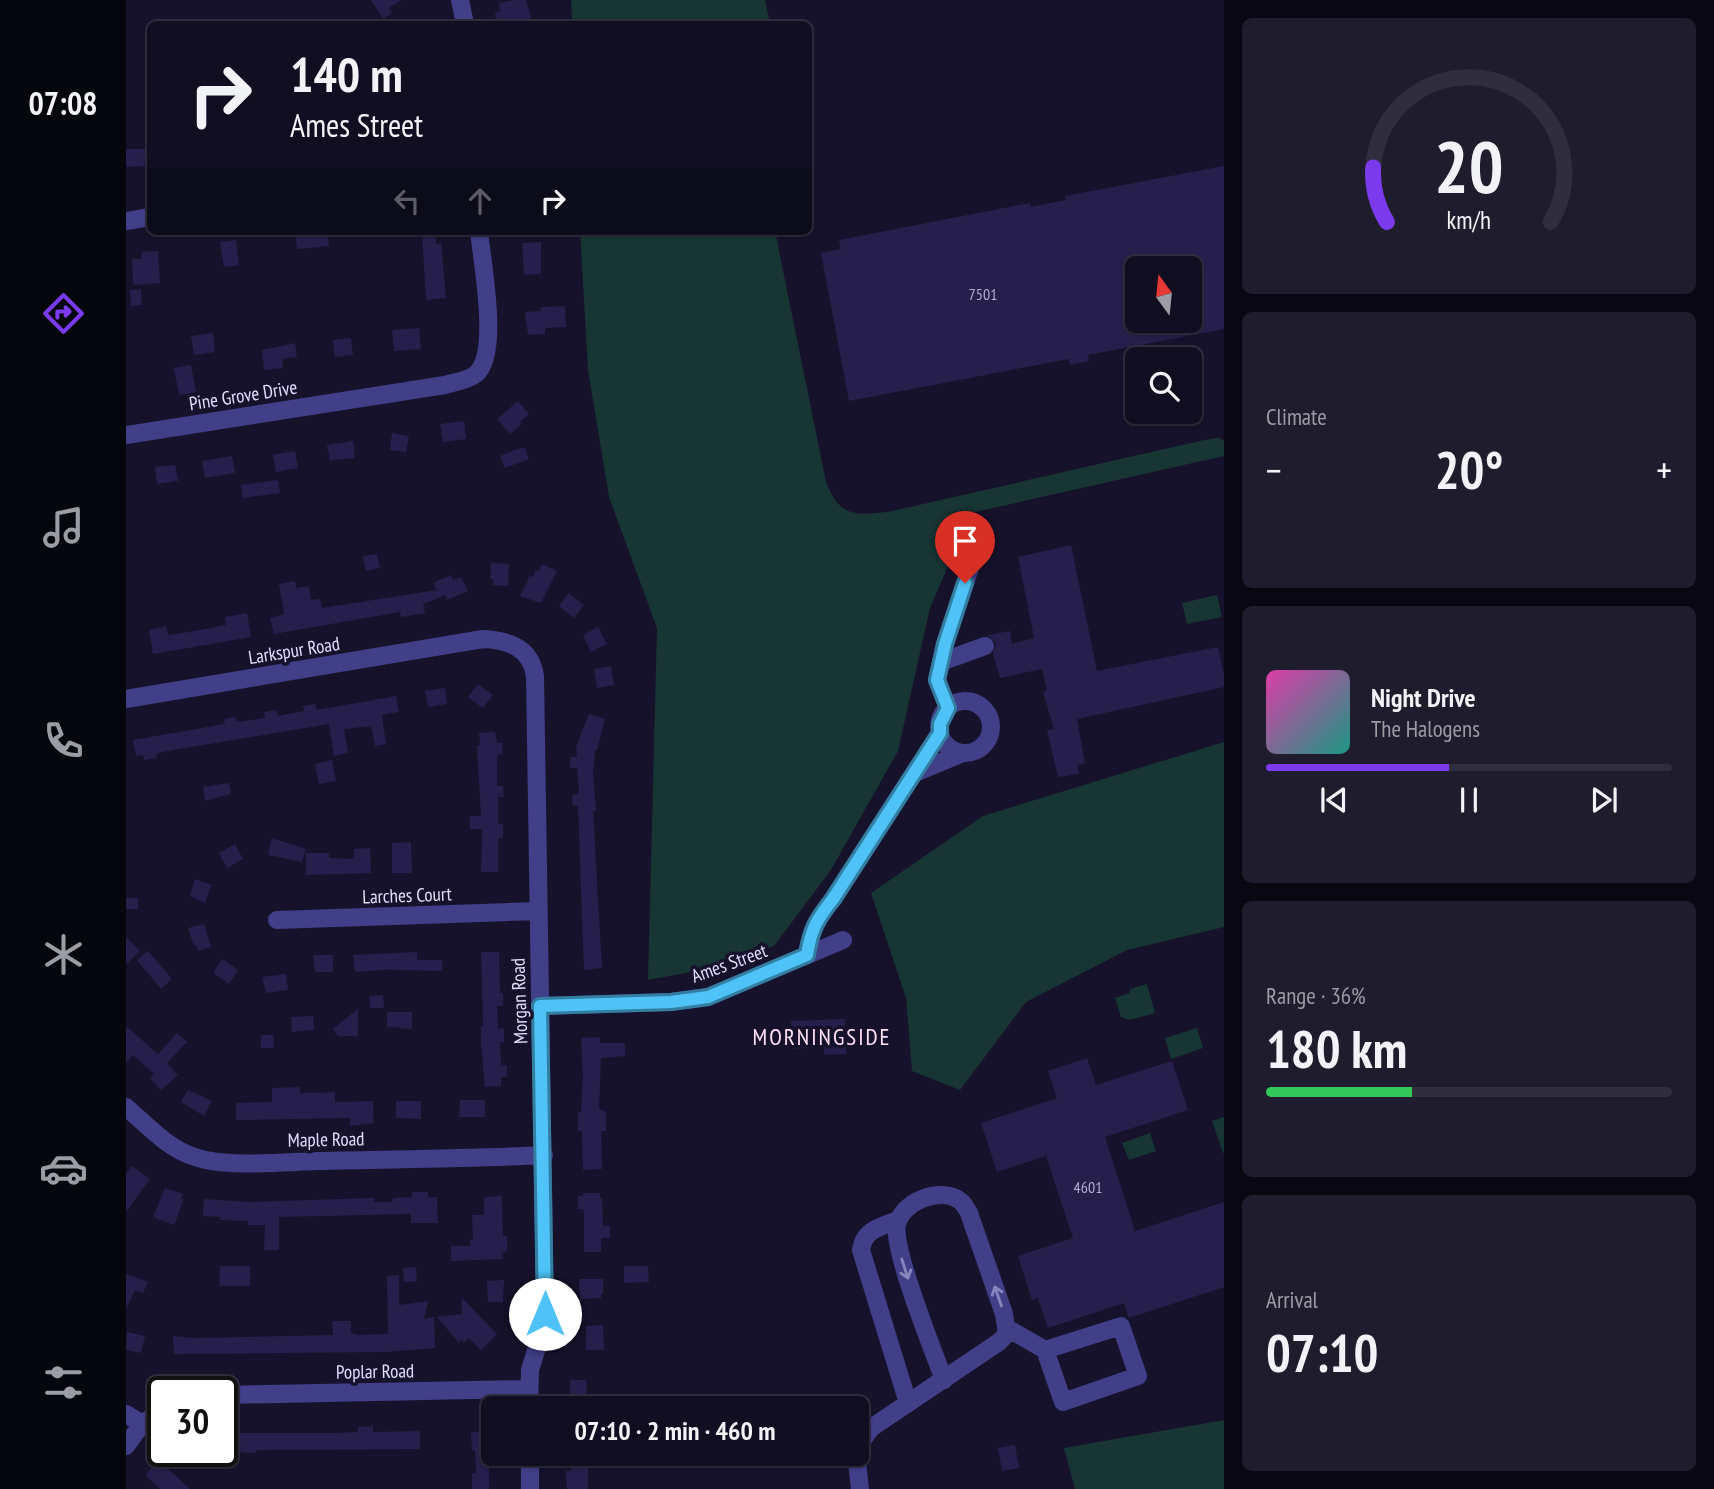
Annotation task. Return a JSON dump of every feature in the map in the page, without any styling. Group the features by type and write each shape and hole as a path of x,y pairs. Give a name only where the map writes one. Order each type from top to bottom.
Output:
{"street":[{"path":"460,0 464,21"},
{"path":"126,221 147,218"},
{"name":"Pine Grove Drive","path":"126,435 366,398 455,382 476,374 488,353 489,330 479,235"},
{"path":"948,708 937,680 972,562"},
{"name":"Morgan Road","path":"467,641 496,639 517,646 531,661 534,669 545,1314 530,1370 528,1396"},
{"name":"Larkspur Road","path":"126,699 467,641"},
{"path":"941,662 985,646"},
{"path":"915,773 963,753 979,750 986,743 991,729 987,712 975,703 967,701 948,708 940,724 940,733 948,747 963,753"},
{"path":"807,955 815,922 940,733"},
{"name":"Larches Court","path":"277,920 537,911"},
{"name":"Ames Street","path":"540,1006 671,1002 708,997 843,940"},
{"name":"Maple Road","path":"126,1107 161,1138 182,1152 212,1161 544,1155"},
{"path":"869,1432 1004,1339 1007,1328 969,1213 963,1203 952,1196 939,1195 911,1205 898,1220 869,1231 863,1239 861,1250 908,1403"},
{"path":"898,1220 896,1240 944,1380"},
{"path":"1007,1328 1045,1350 1063,1402 1138,1376 1121,1326 1045,1350"},
{"name":"Poplar Road","path":"238,1395 528,1389"},
{"path":"126,1414 142,1424"},
{"path":"126,1446 147,1420"},
{"path":"530,1466 530,1489"},
{"path":"857,1466 860,1489"}],"green space":[{"path":"571,0 765,0 769,21 572,21"},
{"path":"580,235 776,235 826,482 837,502 849,511 866,514 888,512 1204,440 1219,438 1224,441 1224,456 971,513 930,608 898,751 831,870 774,946 702,970 648,980 657,628 609,497 588,370"},
{"path":"1217,595 1222,617 1187,624 1182,603"},
{"path":"1224,742 1224,927 1127,950 1026,1002 960,1090 912,1071 906,998 871,893 983,816"},
{"path":"1147,984 1155,1013 1130,1020 1121,1017 1115,998 1130,993 1130,989"},
{"path":"1197,1028 1203,1048 1171,1059 1165,1038"},
{"path":"1224,1117 1224,1153 1223,1153 1212,1121"},
{"path":"1150,1133 1156,1151 1129,1160 1122,1143"},
{"path":"1224,1420 1224,1489 1075,1489 1064,1448"}],"building":[{"path":"371,0 401,0 389,8 392,13 383,19"},
{"path":"526,0 532,21 496,21 495,12 500,11 499,3"},
{"path":"126,149 147,149 147,166 126,167"},
{"path":"1224,166 1224,329 1088,355 1089,361 1070,365 1069,359 849,401 821,253 841,249 839,240 1030,203 1031,207 1066,200 1065,196"},
{"path":"295,235 328,235 329,246 297,249"},
{"path":"422,235 436,235 436,244 441,243 446,298 426,300"},
{"path":"236,240 239,265 224,267 220,242"},
{"path":"541,242 541,274 524,275 522,243"},
{"path":"158,251 160,283 133,285 132,259 142,259 142,252"},
{"path":"141,289 142,305 131,306 130,290"},
{"path":"565,306 566,327 545,328 545,334 528,335 525,312 541,311 540,307"},
{"path":"419,328 421,349 394,351 392,330"},
{"path":"213,333 215,352 194,355 191,336"},
{"path":"351,338 353,355 335,357 333,340"},
{"path":"295,343 297,357 282,359 283,368 264,370 262,350"},
{"path":"191,365 196,392 179,395 174,368"},
{"path":"518,401 529,414 510,434 497,419"},
{"path":"464,421 466,439 443,442 440,424"},
{"path":"392,433 409,436 406,452 390,450"},
{"path":"353,441 355,458 330,460 327,445"},
{"path":"525,448 529,459 505,468 500,456"},
{"path":"295,451 298,468 276,472 273,455"},
{"path":"232,456 235,473 205,478 202,461"},
{"path":"175,465 178,481 157,484 155,467"},
{"path":"278,480 280,493 243,498 241,485"},
{"path":"1071,545 1097,671 1218,647 1224,687 1077,719 1085,763 1078,765 1079,774 1058,777 1047,730 1054,729 1043,692 1047,690 1042,669 1000,678 993,654 996,643 988,635 1010,631 1012,644 1034,638 1018,557"},
{"path":"377,554 380,568 366,571 363,556"},
{"path":"491,563 509,564 508,586 493,585 493,579 490,579"},
{"path":"542,564 557,571 541,603 520,596 530,575 533,577"},
{"path":"451,575 453,580 461,577 468,591 447,600 445,595 423,604 425,613 401,617 400,612 274,634 270,618 284,614 279,584 295,581 296,588 309,586 311,600 320,599 322,608 437,590 433,583"},
{"path":"569,593 584,605 574,618 559,606"},
{"path":"247,613 251,637 153,654 149,630 166,626 168,635 189,632 226,625 225,617"},
{"path":"598,627 607,644 591,652 583,635"},
{"path":"611,666 614,685 597,688 594,669"},
{"path":"478,684 493,695 483,708 468,697"},
{"path":"445,688 447,704 428,707 425,691"},
{"path":"396,696 399,712 382,715 386,744 375,746 371,726 344,729 348,753 334,756 329,724 167,751 156,754 157,758 144,760 143,755 136,756 133,740 225,724 224,719 236,717 237,722 265,718 264,712 276,710 278,716 304,711 303,706 315,704 317,710"},
{"path":"589,714 605,719 595,750 593,772 602,968 584,970 578,806 573,806 572,795 579,792 577,768 570,768 570,757 577,757 576,747"},
{"path":"495,732 497,743 502,743 503,754 497,755 497,786 503,786 504,797 498,797 498,824 503,824 503,838 498,838 498,872 481,872 482,829 470,829 470,816 481,816 477,745 480,745 479,733"},
{"path":"332,760 336,781 319,784 315,764"},
{"path":"229,783 231,794 205,801 203,787"},
{"path":"272,838 306,849 302,862 268,855"},
{"path":"411,842 412,873 392,873 392,843"},
{"path":"235,844 243,859 227,868 219,853"},
{"path":"370,848 371,873 306,875 306,853 329,853 329,858 352,859 354,849"},
{"path":"195,879 211,885 205,903 190,896"},
{"path":"126,898 138,898 138,909 126,909"},
{"path":"204,924 211,947 198,951 188,928"},
{"path":"126,937 140,951 126,964"},
{"path":"148,951 172,979 161,989 137,960"},
{"path":"417,952 417,960 442,960 442,971 393,969 356,972 354,968 353,955"},
{"path":"481,952 499,952 503,1006 497,1006 498,1029 504,1028 504,1042 500,1042 501,1066 507,1065 507,1077 501,1077 501,1086 485,1087 481,1045"},
{"path":"313,955 333,955 333,972 315,972"},
{"path":"222,959 238,970 229,984 214,971"},
{"path":"286,974 288,990 266,993 262,977"},
{"path":"383,995 384,1008 370,1008 369,996"},
{"path":"358,1009 358,1036 338,1036 333,1029"},
{"path":"387,1012 412,1012 412,1029 387,1027"},
{"path":"313,1016 314,1030 292,1032 291,1017"},
{"path":"845,1019 846,1054 824,1055 824,1047 792,1049 791,1021"},
{"path":"126,1026 158,1054 177,1033 187,1042 167,1063 178,1075 161,1090 150,1078 154,1074 133,1055 126,1063"},
{"path":"261,1035 273,1035 274,1048 261,1048"},
{"path":"581,1038 600,1038 600,1043 625,1043 625,1056 601,1058 599,1109 606,1112 606,1131 601,1131 602,1169 583,1170 582,1131 578,1131 583,1077"},
{"path":"1087,1058 1096,1085 1172,1061 1188,1110 1105,1137 1135,1231 1224,1202 1224,1287 1129,1318 1124,1303 1048,1328 1038,1298 1032,1300 1018,1256 1073,1238 1046,1156 997,1172 981,1123 1057,1098 1048,1071"},
{"path":"300,1087 300,1093 335,1092 335,1102 373,1101 374,1123 350,1126 350,1118 236,1120 236,1103 272,1102 272,1088"},
{"path":"188,1090 212,1101 204,1116 181,1102"},
{"path":"460,1100 485,1100 485,1117 459,1117"},
{"path":"396,1101 421,1101 421,1119 396,1118"},
{"path":"132,1166 150,1179 126,1212 126,1174"},
{"path":"165,1188 183,1194 181,1199 184,1199 174,1225 153,1217"},
{"path":"412,1192 428,1192 428,1197 437,1197 438,1223 411,1223 411,1214 279,1217 279,1250 264,1250 265,1225 248,1225 248,1221 203,1216 204,1199 248,1202 374,1198 374,1202 392,1202 393,1198 412,1197"},
{"path":"583,1193 600,1193 602,1198 603,1226 610,1226 610,1238 601,1238 601,1252 584,1252 584,1213 583,1209 578,1209 578,1196 583,1196"},
{"path":"502,1196 503,1236 507,1236 507,1251 502,1253 503,1259 451,1261 451,1246 470,1246 470,1240 473,1239 472,1215 484,1215 484,1197"},
{"path":"220,1266 250,1266 250,1286 219,1286"},
{"path":"624,1266 648,1266 649,1282 624,1283"},
{"path":"416,1267 417,1281 404,1282 403,1268"},
{"path":"126,1274 148,1282 143,1293 135,1290 126,1309"},
{"path":"399,1275 399,1305 428,1301 424,1319 434,1317 435,1348 387,1352 174,1354 173,1336 194,1338 333,1335 332,1321 351,1321 351,1333 357,1335 388,1334 387,1276"},
{"path":"579,1279 603,1279 601,1298 580,1299"},
{"path":"504,1280 503,1302 488,1302 487,1281"},
{"path":"462,1298 497,1334 481,1350 469,1338 464,1343 461,1340 459,1343 437,1317 462,1314"},
{"path":"603,1325 604,1350 586,1350 586,1326"},
{"path":"127,1332 145,1336 141,1353 126,1350"},
{"path":"570,1380 586,1380 587,1396 570,1396"},
{"path":"373,1426 373,1432 420,1431 420,1449 238,1452 238,1433 358,1432 358,1427"},
{"path":"471,1432 481,1432 481,1466 489,1466 489,1489 472,1489 472,1473 476,1473 475,1450 472,1450"},
{"path":"1015,1445 1019,1468 1002,1471 998,1448"},
{"path":"570,1466 588,1466 588,1489 567,1489 566,1471 571,1471"},
{"path":"152,1467 166,1467 190,1489 160,1489 145,1475"}],"district":[{"name":"MORNINGSIDE","path":"822,1037"}],"route":[{"path":"545,1314 540,1006 671,1002 708,997 807,955 815,922 833,899 940,733 943,714 948,708 937,680 945,644 965,583"}]}
